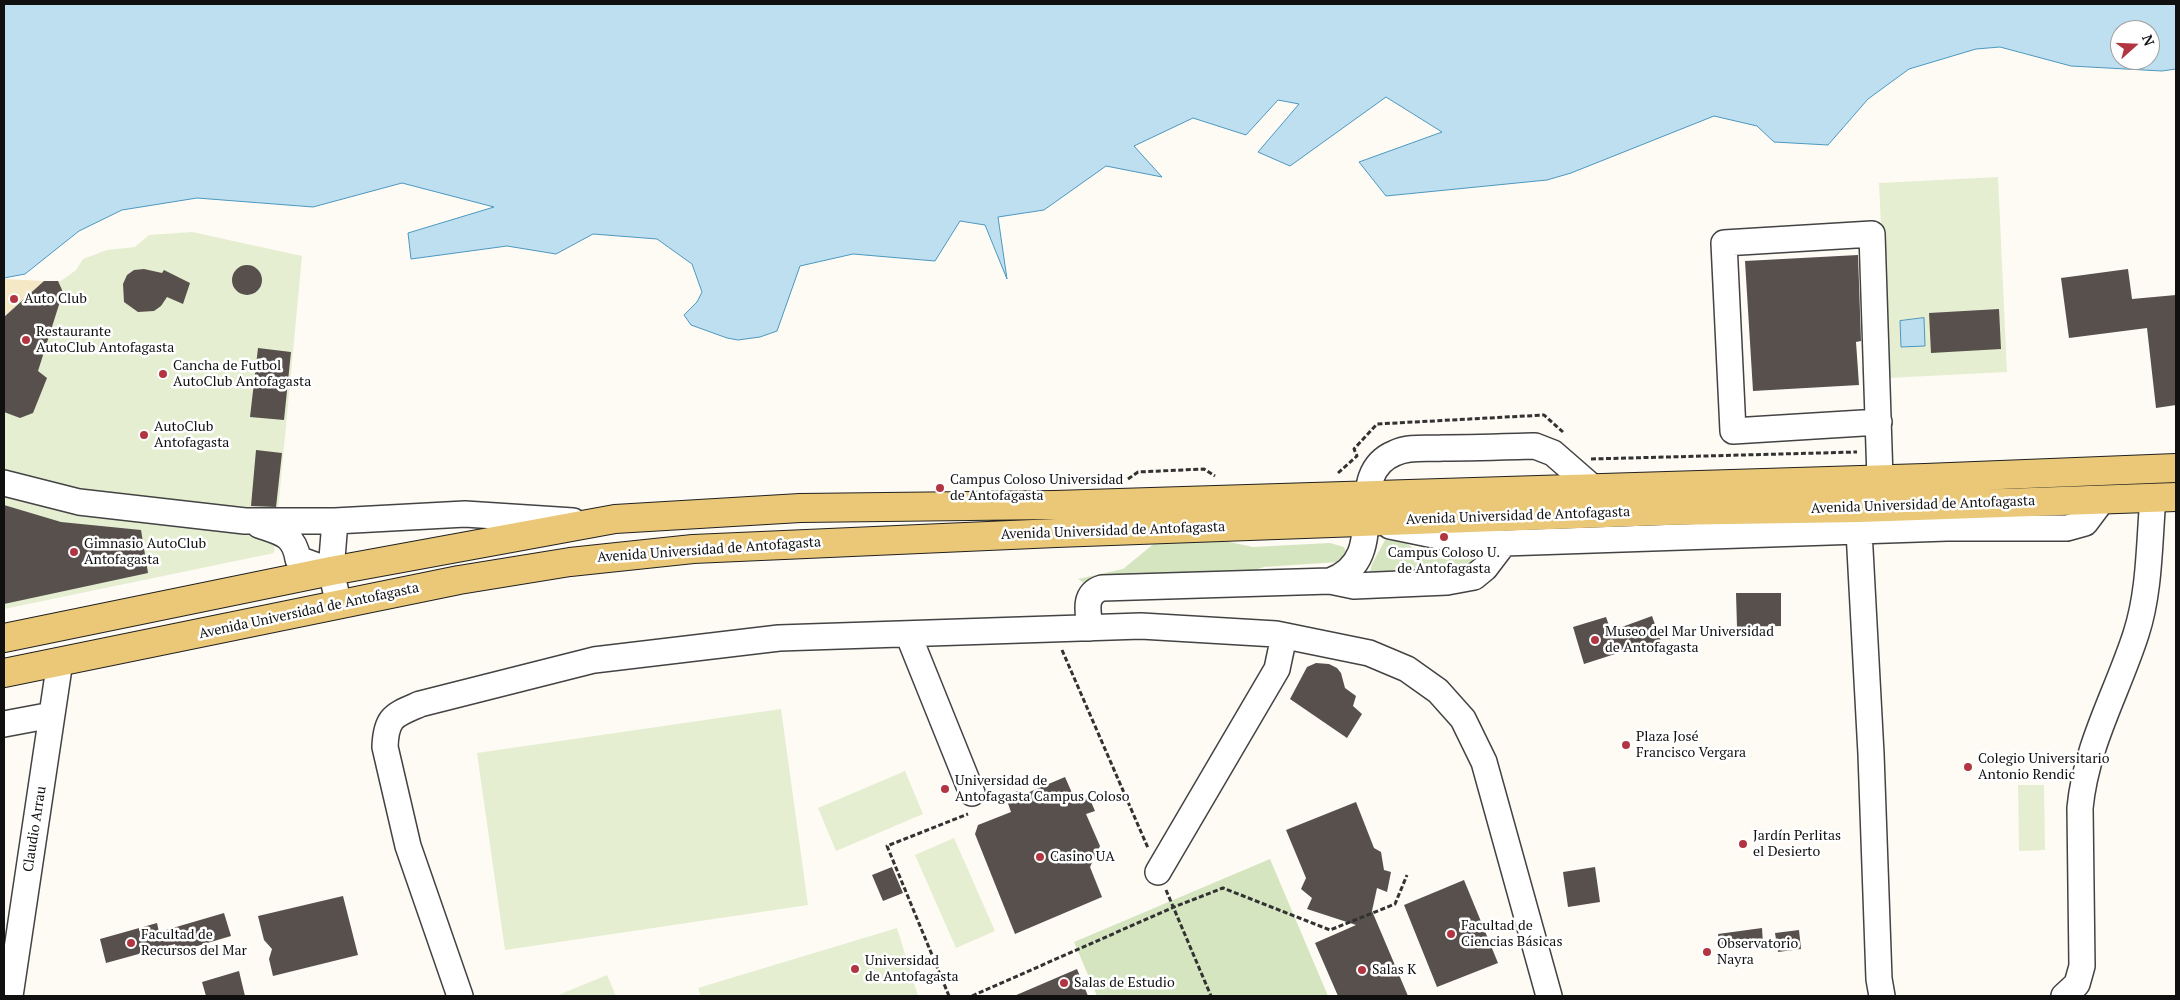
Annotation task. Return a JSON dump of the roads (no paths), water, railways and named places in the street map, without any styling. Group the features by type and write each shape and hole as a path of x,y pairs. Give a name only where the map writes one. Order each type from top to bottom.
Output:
{"main road":[{"name":"Avenida Universidad de Antofagasta","path":"4,638 331,571 591,522 800,508 1060,505 2176,468"},
{"name":"Avenida Universidad de Antofagasta","path":"4,673 514,570 619,555 693,548 1367,522 2164,497"}],"street":[{"path":"1879,422 1733,431 1724,243 1872,234 1879,422 1880,479"},
{"path":"1330,582 1346,574 1356,562 1367,522 1367,494 1370,476 1380,462 1395,452 1415,449 1535,446 1553,453 1592,487"},
{"path":"4,483 79,502 245,521 335,521 465,514 591,522"},
{"path":"2064,996 2077,984 2082,966 2080,808 2082,782 2099,727 2140,621 2164,497"},
{"path":"1367,522 1446,538 1504,543 1947,528 2067,528 2085,523 2103,499"},
{"path":"245,521 285,534 296,546 298,560 331,571"},
{"path":"335,521 331,571 339,605"},
{"path":"1859,531 1871,754 1879,979 1882,996"},
{"path":"1090,628 1087,604 1092,593 1102,588 1330,582 1354,586 1447,582 1474,577 1481,573 1504,543"},
{"path":"460,996 406,837 385,747 386,730 395,715 420,704 594,660 779,638 1141,626 1284,636 1368,652 1407,669 1438,691 1463,719 1484,762 1549,996"},
{"path":"908,634 972,794"},
{"path":"1158,872 1277,669 1284,636"},
{"name":"Claudio Arrau","path":"10,996 13,917 52,715 60,662"},
{"path":"4,724 52,715"}],"water":[{"path":"4,4 2176,4 2176,69 2162,71 2144,70 2160,70 2160,20 2110,20 2110,68 2071,66 2000,47 1976,49 1909,69 1868,99 1828,145 1774,142 1757,126 1714,116 1571,173 1547,180 1386,196 1359,162 1442,132 1386,97 1290,166 1258,152 1299,104 1278,100 1246,135 1193,118 1134,146 1162,177 1106,166 1044,210 998,217 1007,279 985,225 960,221 935,261 853,254 800,266 777,331 760,337 738,340 691,325 684,315 697,302 702,292 692,264 657,239 593,234 556,254 507,246 411,259 408,233 494,207 402,183 313,207 197,198 122,210 79,231 25,274 4,278"},
{"path":"1924,318 1925,346 1901,347 1900,321"}],"place":[{"name":"Auto Club","path":"14,299"},
{"name":"Restaurante AutoClub Antofagasta","path":"26,340"},
{"name":"Cancha de Futbol AutoClub Antofagasta","path":"163,374"},
{"name":"AutoClub Antofagasta","path":"144,435"},
{"name":"Campus Coloso Universidad de Antofagasta","path":"940,488"},
{"name":"Campus Coloso U. de Antofagasta","path":"1444,537"},
{"name":"Gimnasio AutoClub Antofagasta","path":"74,552"},
{"name":"Museo del Mar Universidad de Antofagasta","path":"1595,640"},
{"name":"Plaza José Francisco Vergara","path":"1626,745"},
{"name":"Colegio Universitario Antonio Rendic","path":"1968,767"},
{"name":"Universidad de Antofagasta Campus Coloso","path":"945,789"},
{"name":"Jardín Perlitas el Desierto","path":"1743,844"},
{"name":"Casino UA","path":"1040,857"},
{"name":"Facultad de Ciencias Básicas","path":"1451,934"},
{"name":"Facultad de Recursos del Mar","path":"131,943"},
{"name":"Observatorio Nayra","path":"1707,952"},
{"name":"Universidad de Antofagasta","path":"855,969"},
{"name":"Salas K","path":"1362,970"},
{"name":"Salas de Estudio","path":"1064,983"}]}
